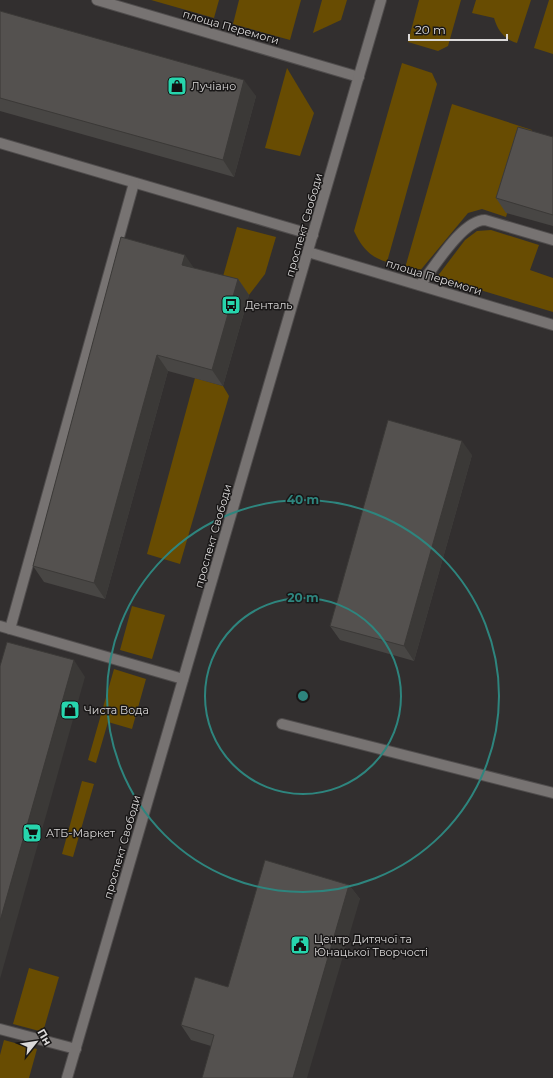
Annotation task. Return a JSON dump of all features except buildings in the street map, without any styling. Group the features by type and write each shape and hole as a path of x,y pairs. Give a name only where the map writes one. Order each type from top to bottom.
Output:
{"street":[{"name":"площа Перемоги","path":"97,0 359,77"},
{"name":"проспект Свободи","path":"67,1078 382,0"},
{"path":"0,143 313,235"},
{"path":"134,183 5,627 183,679"},
{"path":"420,285 461,233 479,220 485,220 553,240"},
{"name":"площа Перемоги","path":"308,252 553,325"},
{"path":"282,724 553,793"},
{"path":"0,1029 76,1049"}],"shaded area":[{"path":"151,0 219,0 214,18"},
{"path":"239,0 301,0 290,40 233,24"},
{"path":"322,0 347,0 341,20 313,33"},
{"path":"419,0 461,0 448,46 438,51 408,42"},
{"path":"476,0 531,0 517,43 508,39 502,34 497,27 494,18 472,13"},
{"path":"549,0 553,0 553,54 534,48"},
{"path":"402,63 432,73 437,84 387,262 370,254 354,231"},
{"path":"287,68 314,113 300,156 265,148"},
{"path":"452,104 532,130 506,217 482,209 468,213 419,272 405,268"},
{"path":"237,227 276,237 265,274 249,295 220,287"},
{"path":"491,230 539,245 530,270 553,278 553,312 437,277 465,240 477,231"},
{"path":"195,378 223,386 229,396 180,564 147,554"},
{"path":"132,606 165,615 152,659 120,650"},
{"path":"114,669 146,679 132,729 108,722 96,763 88,760"},
{"path":"82,781 94,784 73,857 62,854"},
{"path":"29,968 59,977 43,1032 13,1024"},
{"path":"4,1040 37,1049 29,1078 0,1078 0,1055"}],"place":[{"name":"Лучіано","path":"177,86"},
{"name":"Денталь","path":"231,305"},
{"name":"Чиста Вода","path":"70,710"},
{"name":"АТБ-Маркет","path":"32,833"},
{"name":"Центр Дитячої та Юнацької Творчості","path":"300,945"}]}
